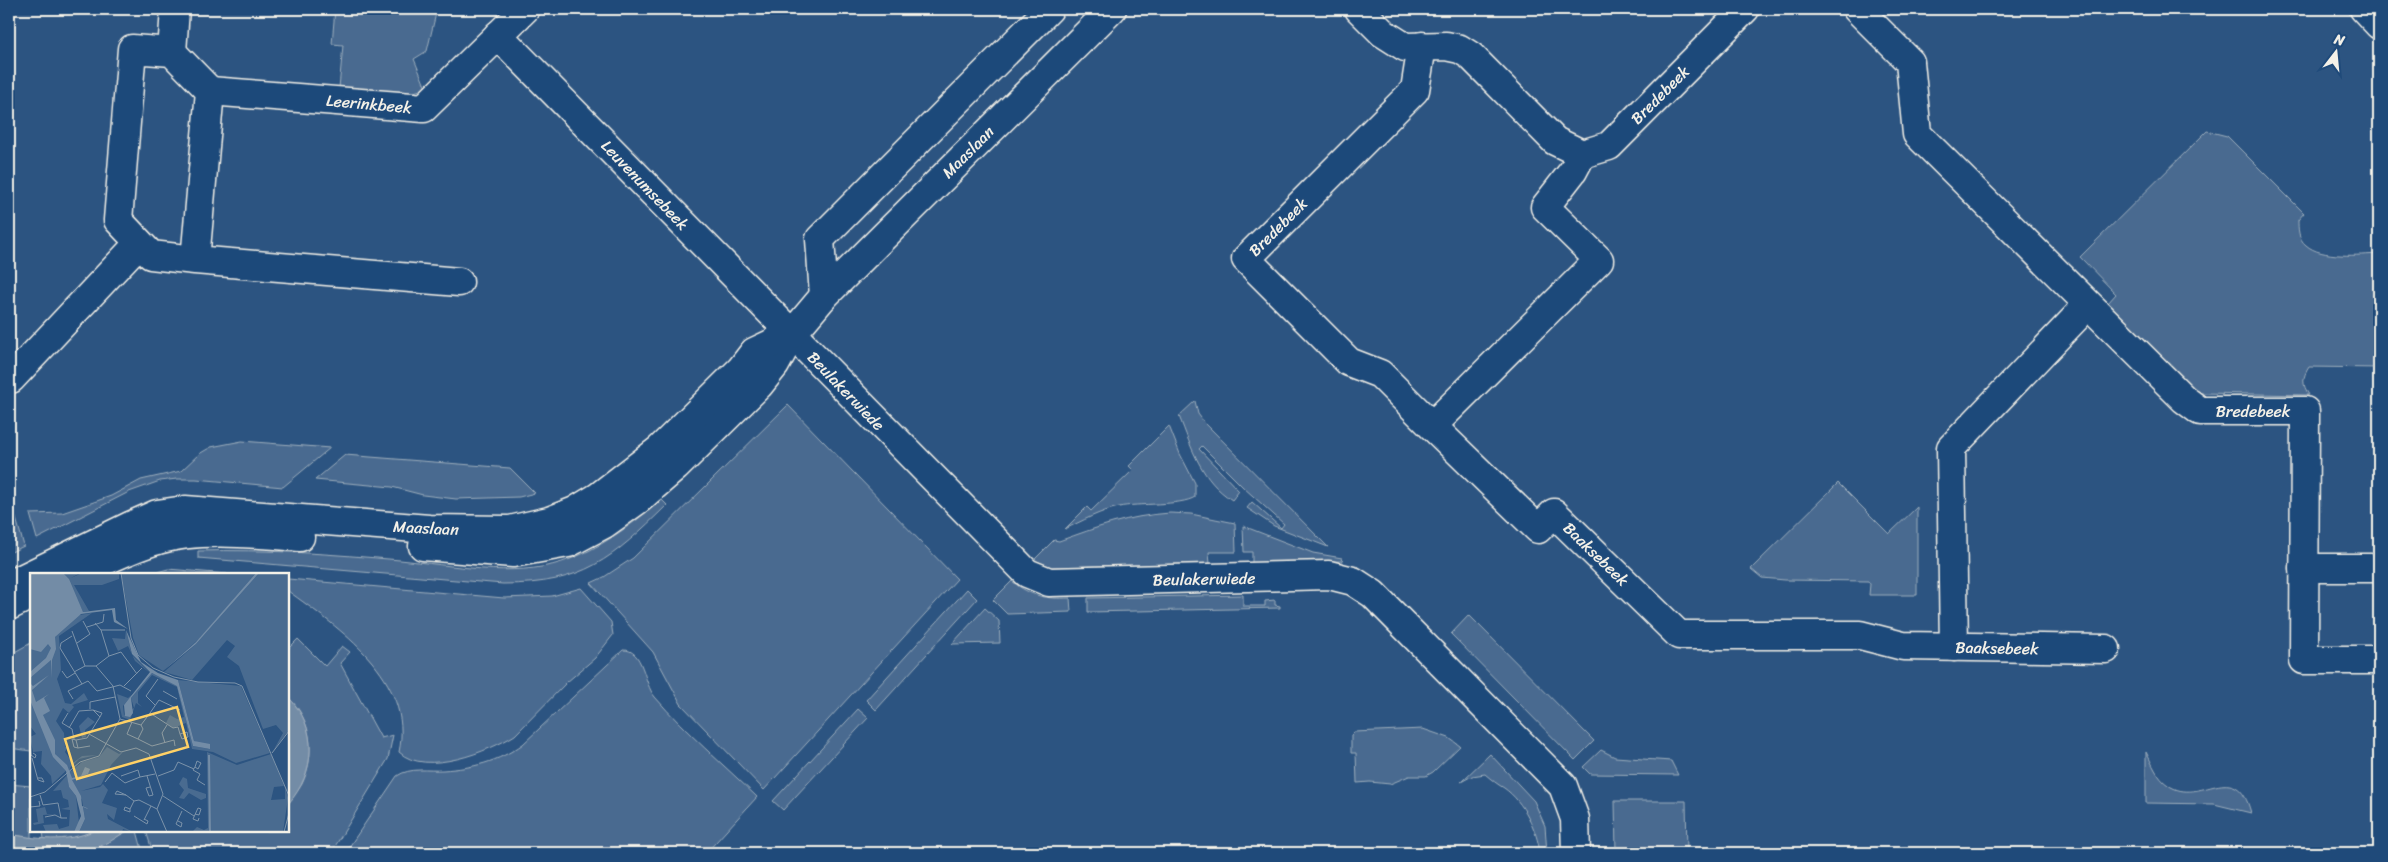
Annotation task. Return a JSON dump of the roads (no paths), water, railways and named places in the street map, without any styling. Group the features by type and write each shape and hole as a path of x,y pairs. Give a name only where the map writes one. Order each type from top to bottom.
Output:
{"street":[{"path":"172,52 174,9"},
{"name":"Leerinkbeek","path":"210,91 424,108 525,9"},
{"path":"824,296 820,240 1049,9"},
{"name":"Maaslaan","path":"78,573 115,556 159,540 187,535 281,536 514,553 568,543 604,524 639,499 676,467 758,385 775,365 792,334 824,296 1112,9"},
{"path":"1360,9 1383,33 1405,47 1446,46 1460,49 1471,56 1554,141 1582,154 1573,171 1545,207 1598,260 1432,426"},
{"name":"Bredebeek","path":"1582,154 1609,146 1745,9"},
{"name":"Bredebeek","path":"1856,9 1910,62 1916,134 2184,399 2200,412 2304,411 2304,660 2379,660"},
{"path":"2364,9 2379,25"},
{"name":"Leuvenumsebeek","path":"498,35 792,334"},
{"name":"Bredebeek","path":"1422,46 1415,90 1246,259 1349,362 1380,374 1432,426"},
{"path":"195,260 210,91 172,52 132,49 118,220 151,256 195,260 459,282"},
{"path":"11,379 139,243"},
{"path":"1954,647 1951,448 2088,305"},
{"name":"Maaslaan","path":"34,573 158,514 185,510 429,529 510,530 549,521 575,511 598,497 660,449 741,369 754,352 792,334"},
{"name":"Beulakerwiede","path":"792,334 1027,573 1049,582 1329,576 1353,580 1373,594 1563,786 1575,819 1576,853"},
{"name":"Baaksebeek","path":"1432,426 1538,529 1554,513 1679,634 1860,635 1903,646 2106,649"},
{"path":"2304,568 2379,568"},
{"name":"Maaslaan","path":"9,585 30,575"},
{"path":"9,606 30,596"}]}
